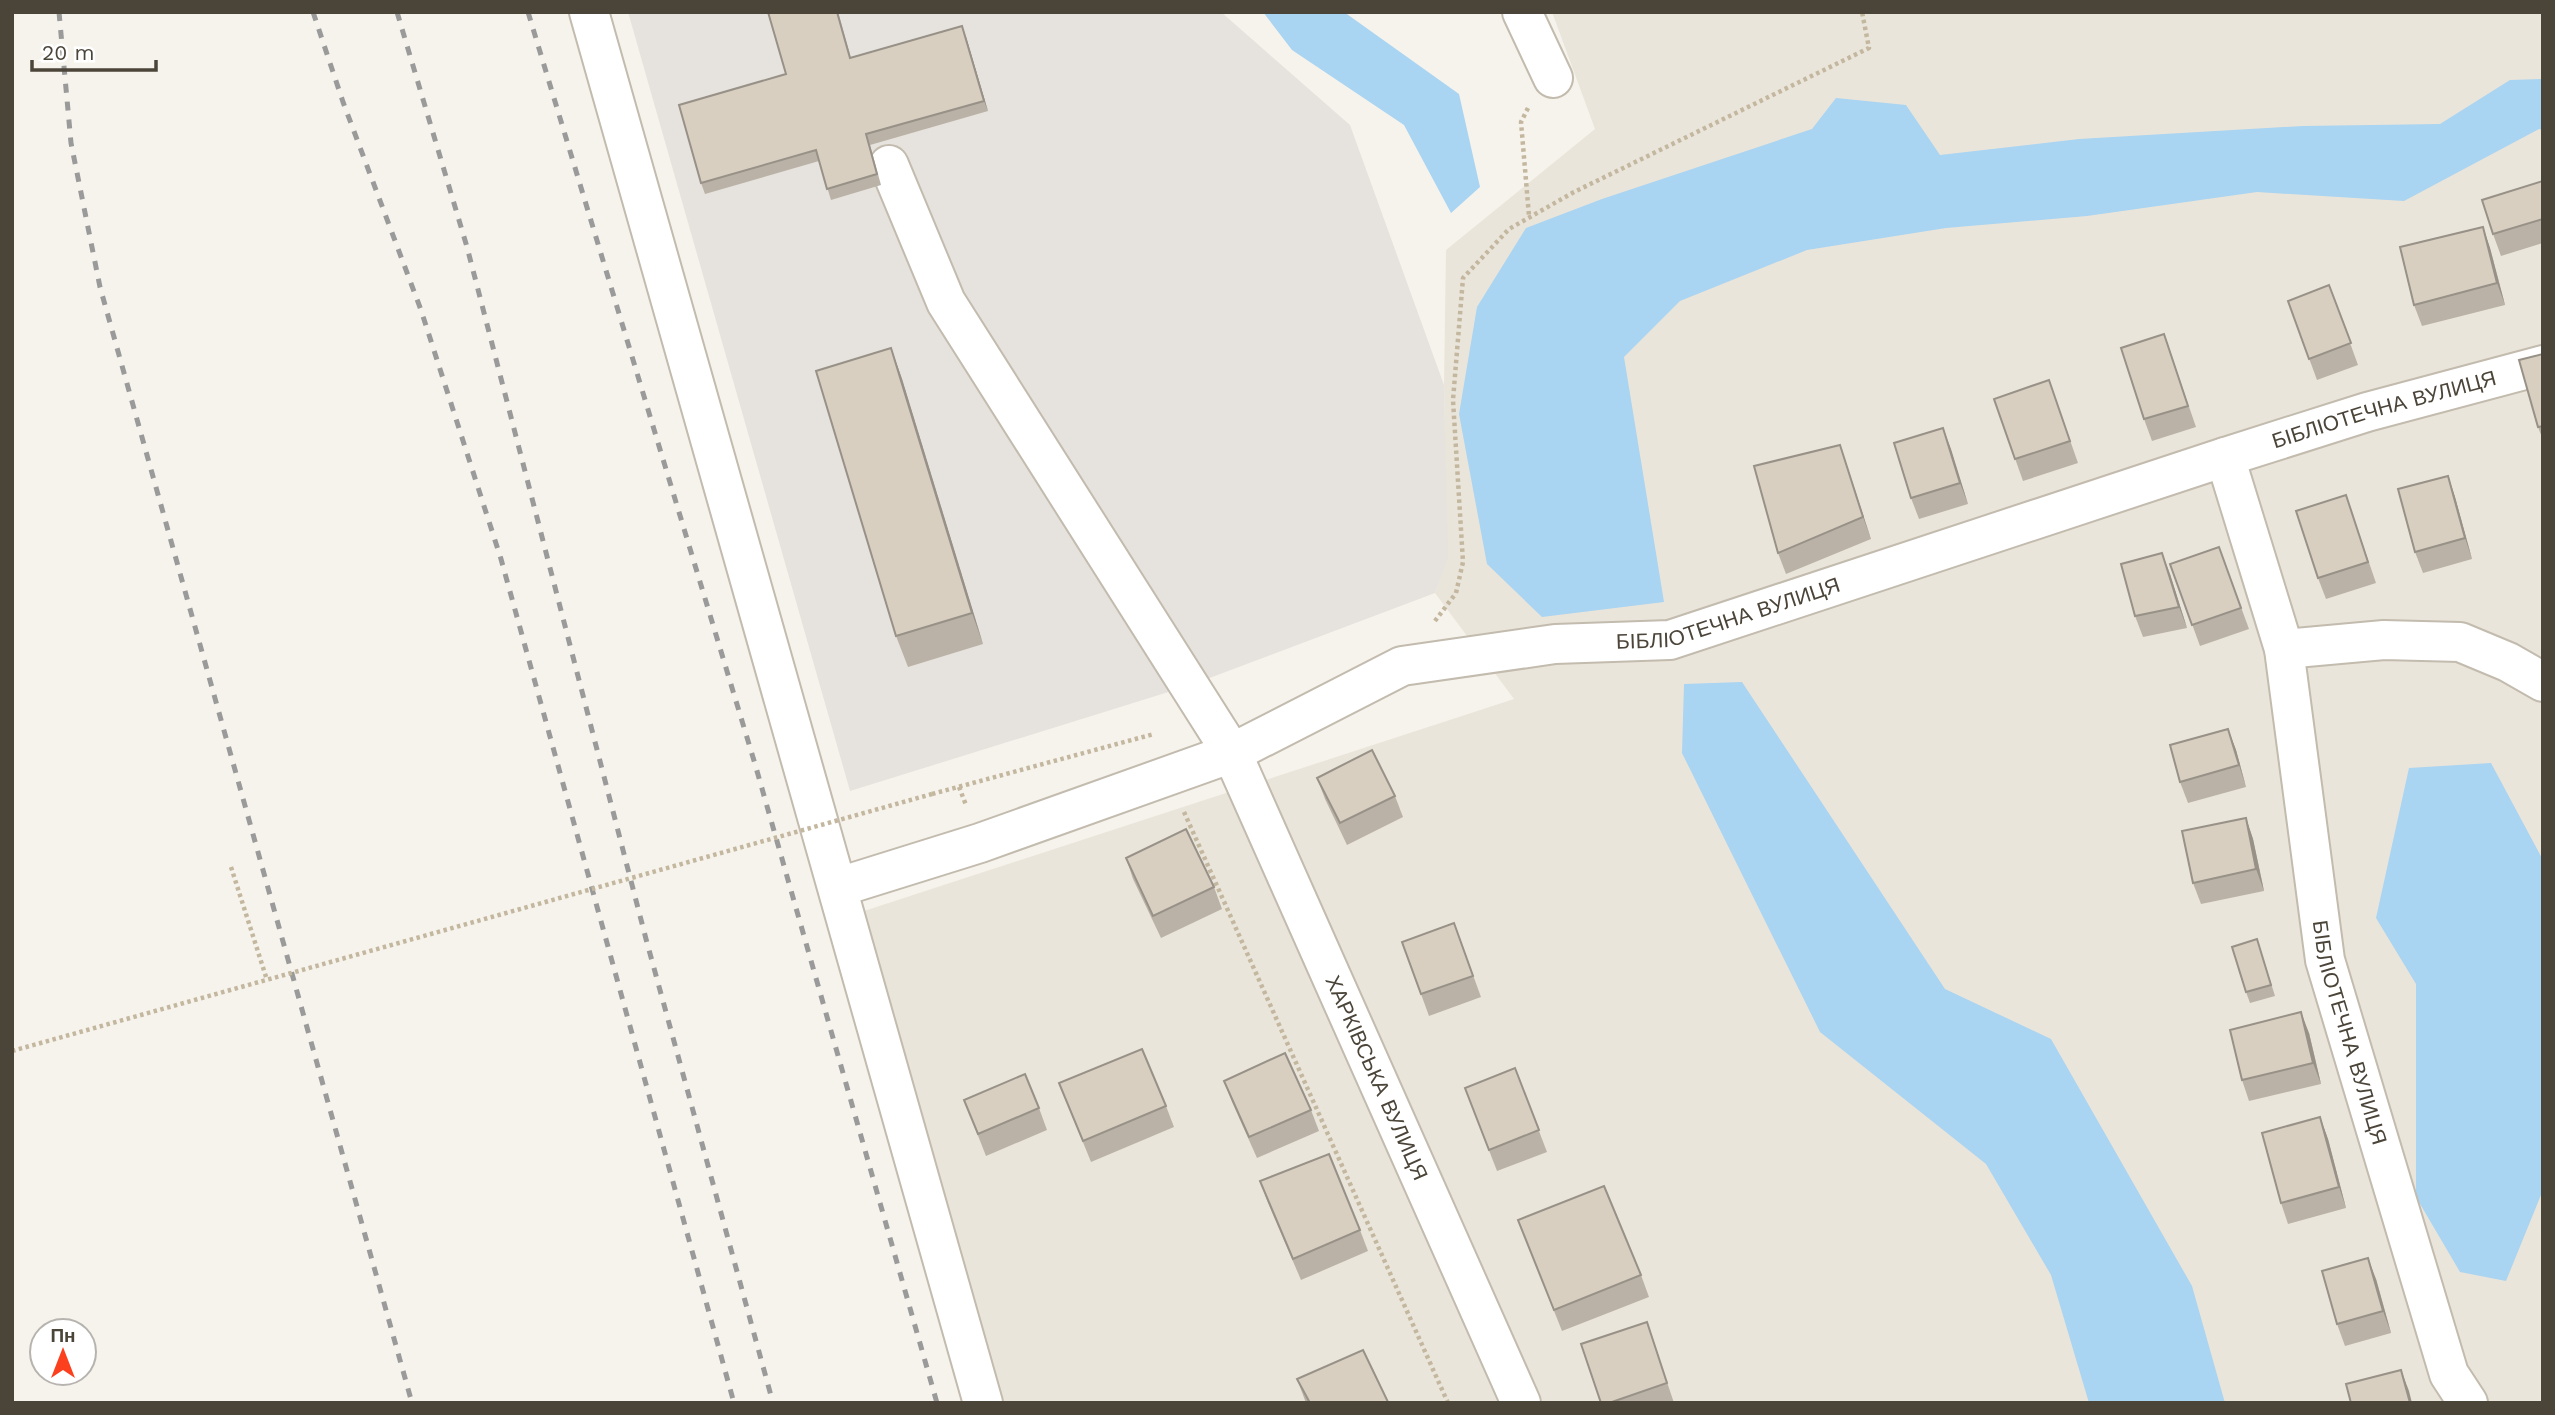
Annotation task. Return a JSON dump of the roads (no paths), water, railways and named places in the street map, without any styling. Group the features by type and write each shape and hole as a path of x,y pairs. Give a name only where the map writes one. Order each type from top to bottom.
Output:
{"street":[{"path":"589,12 984,1403"},
{"path":"1522,12 1552,78"},
{"name":"ХАРКІВСЬКА ВУЛИЦЯ","path":"889,165 946,302 1232,753 1521,1403"},
{"name":"БІБЛІОТЕЧНА ВУЛИЦЯ","path":"839,887 980,843 1232,753 1402,666 1555,644 1670,639 2367,412 2543,365"},
{"name":"БІБЛІОТЕЧНА ВУЛИЦЯ","path":"2225,457 2284,649 2325,960 2449,1374 2468,1403"},
{"path":"2284,649 2384,639 2460,642 2508,662 2543,682"}],"water":[{"path":"1263,12 1344,12 1459,94 1480,187 1451,213 1404,125 1292,50"},
{"path":"2543,79 2543,130 2539,129 2404,201 2257,192 2087,216 1946,228 1807,250 1680,301 1624,357 1664,602 1542,617 1487,564 1459,414 1477,307 1526,228 1602,199 1812,129 1836,98 1906,105 1940,155 2079,139 2303,126 2440,124 2510,80"},
{"path":"1742,682 1945,989 2051,1039 2192,1286 2225,1403 2089,1403 2051,1275 1986,1164 1820,1032 1682,753 1684,684"},
{"path":"2491,763 2543,860 2543,1190 2506,1281 2460,1272 2416,1197 2416,984 2376,918 2409,768"}],"railway":[{"path":"59,12 71,143 100,287 412,1403"},
{"path":"313,12 343,102 421,310 501,559 734,1403"},
{"path":"397,12 467,247 646,939 773,1403"},
{"path":"528,12 755,764 937,1403"}]}
